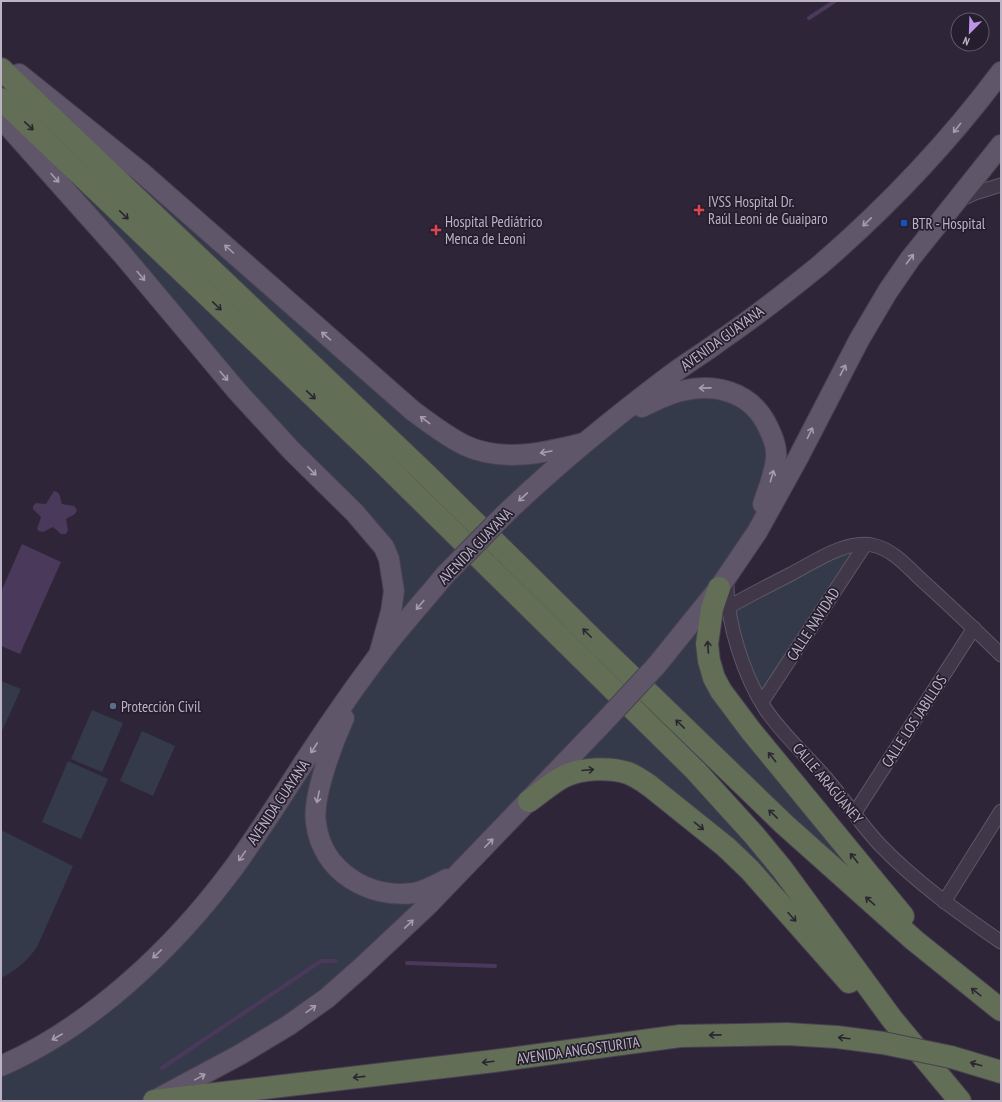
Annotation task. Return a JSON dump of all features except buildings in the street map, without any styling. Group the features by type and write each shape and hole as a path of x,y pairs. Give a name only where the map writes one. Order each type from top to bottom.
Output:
{"highway":[{"path":"1,69 428,476 601,647 784,824 896,924 952,972 1001,1010"},
{"path":"1,99 377,457 695,770 754,835 782,869 892,1019 960,1101"},
{"path":"723,582 712,609 707,644 709,661 714,678 721,691 751,731 876,884 952,972"},
{"path":"529,801 564,776 584,770 605,770 627,773 639,778 726,847 750,870 803,928 856,990 929,1065"},
{"name":"AVENIDA ANGOSTURITA","path":"153,1101 494,1061 680,1036 787,1034 836,1037 883,1043 951,1057 1001,1072"}],"main road":[{"path":"1,60 141,172 197,220 307,320 413,411 434,427 477,450 496,454 516,455 543,453 584,443"},
{"name":"AVENIDA GUAYANA","path":"1,1066 44,1044 88,1016 138,974 177,936 232,870 332,720 379,655 445,575 504,515 546,475 601,429 670,375 722,340 820,264 866,223 954,132 1001,72"},
{"path":"1,118 123,255 237,390 292,451 354,513 384,547 390,559 394,591 391,612 379,655"},
{"path":"153,1101 241,1054 289,1025 327,998 399,933 462,871 656,666 723,582 770,511 873,315 910,260 1001,145"},
{"path":"601,429 664,397 681,391 703,388 718,388 730,391 744,398 762,416 775,444 776,457 768,491 759,514 723,582"},
{"path":"360,681 340,725 318,796 316,822 323,847 333,863 356,883 383,892 400,894 416,892 436,885 462,871"}],"street":[{"path":"955,203 975,193 1001,185"},
{"name":"CALLE NAVIDAD","path":"762,702 864,545"},
{"path":"729,607 761,588 825,556 847,547 871,545 883,548 895,556 1001,654"},
{"name":"CALLE ARAGÜANEY","path":"723,582 738,647 748,673 762,702 780,728 826,778 881,845 907,871 944,902 1001,942"},
{"name":"CALLE LOS JABILLOS","path":"854,814 974,628"},
{"path":"944,902 1001,811"}],"shaded area":[{"path":"1,69 451,438 543,453 645,406 718,388 770,432 768,491 728,576 709,661 876,884 953,972"},
{"path":"17,136 139,230 695,770 929,1065 856,990 803,928 750,870 632,783 602,777 556,786 362,967 153,1101 1,1101 1,1066 10,1062 177,936 379,655 389,559"},
{"path":"54,491 59,494 62,504 74,506 77,510 75,514 66,519 68,530 66,534 61,534 53,527 43,532 37,529 41,517 33,509 33,506 36,503 46,504"},
{"path":"22,544 61,562 20,654 1,646 1,592"},
{"path":"860,545 762,702 729,607"},
{"path":"1,681 21,689 1,733"},
{"path":"92,710 123,723 102,772 71,759"},
{"path":"142,731 175,746 153,796 120,781"},
{"path":"68,761 108,779 81,839 42,822"},
{"path":"1,830 73,866 37,947 21,965 1,978"}],"waterway":[{"path":"809,18 835,1"},
{"path":"162,1068 321,961 336,961"},
{"path":"407,963 495,966"}],"place":[{"name":"IVSS Hospital Dr. Raúl Leoni de Guaiparo","path":"699,210"},
{"name":"BTR - Hospital","path":"904,223"},
{"name":"Hospital Pediátrico Menca de Leoni","path":"436,230"},
{"name":"Protección Civil","path":"113,706"}]}
